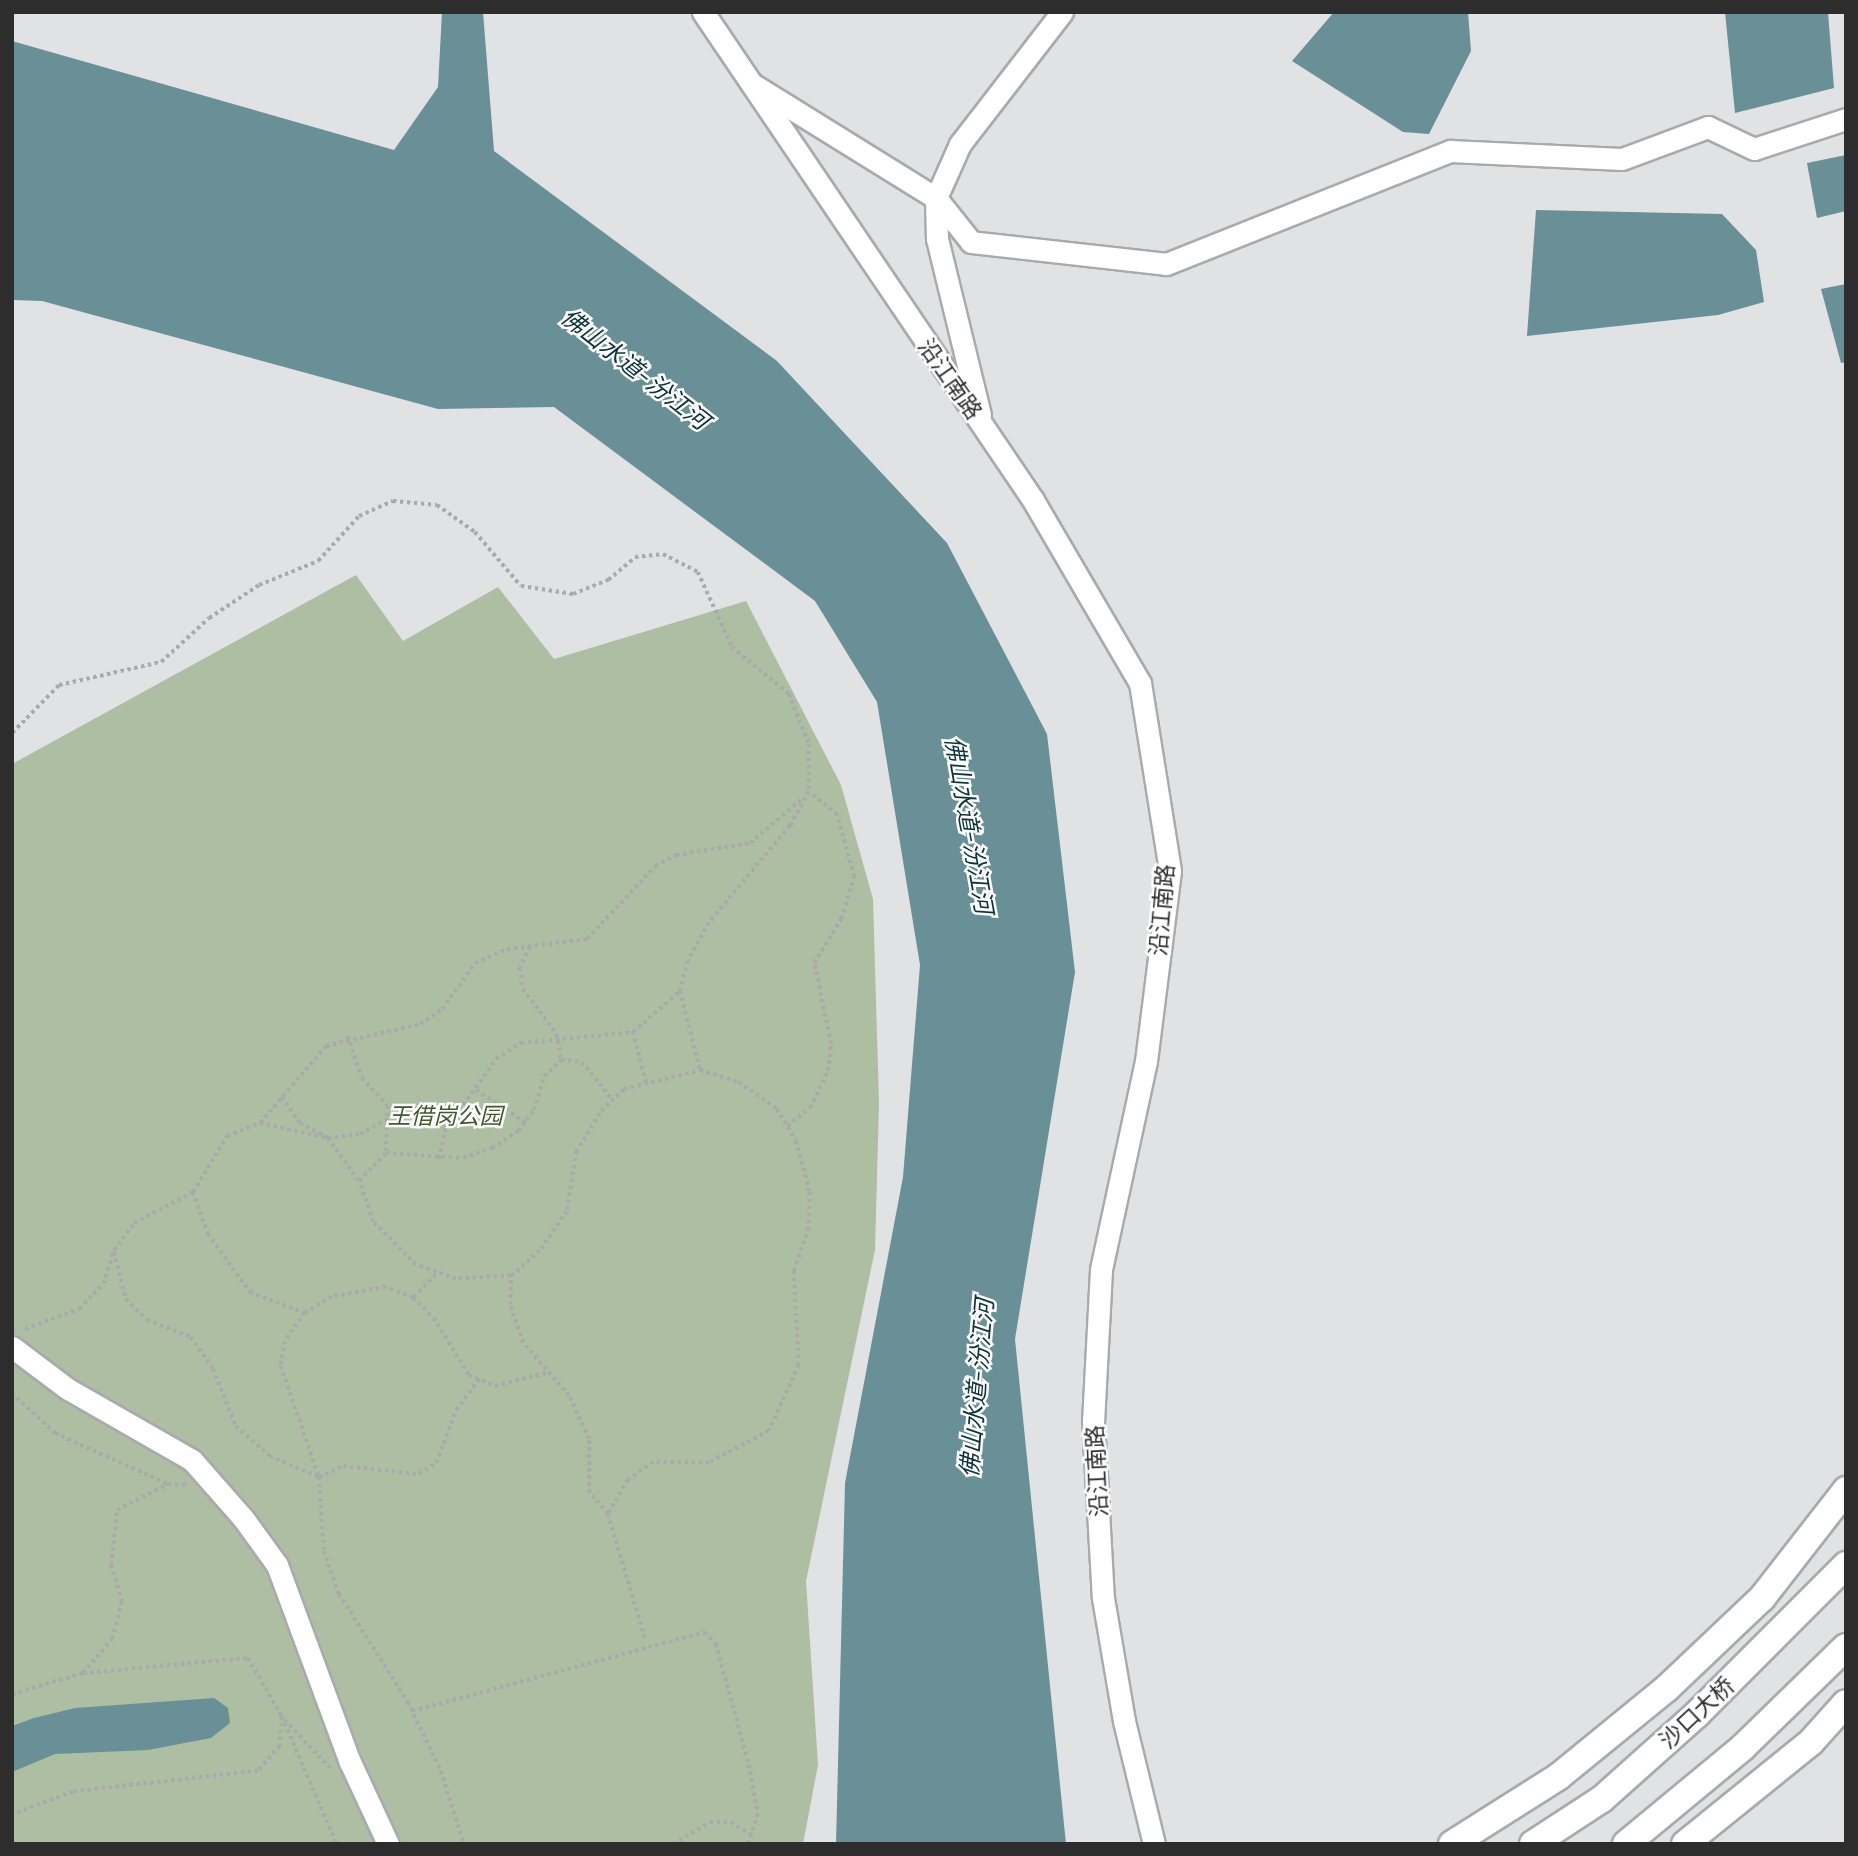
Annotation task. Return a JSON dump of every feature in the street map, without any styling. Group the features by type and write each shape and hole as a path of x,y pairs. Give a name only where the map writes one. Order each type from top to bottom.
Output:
{"main road":[{"path":"1452,1844 1558,1777 1667,1688 1762,1598 1846,1490"},
{"name":"沙口大桥","path":"1533,1844 1602,1799 1688,1723 1846,1566"},
{"path":"1626,1844 1742,1748 1846,1647"},
{"path":"1685,1844 1811,1742 1846,1703"}],"street":[{"name":"沿江南路","path":"703,12 983,428 1140,684 1170,871 1146,1061 1101,1270 1094,1421 1103,1598 1124,1721 1154,1844"},
{"path":"983,428 937,239 936,198 960,144 1062,12"},
{"path":"747,81 936,198 971,242 1166,264 1450,151 1622,159 1708,127 1754,149 1846,119"},
{"path":"12,1347 68,1389 192,1460 277,1565 350,1762 388,1844"}],"path":[{"path":"12,733 59,685 161,662 209,618 259,585 318,561 359,516 393,501 437,505 475,532 521,586 573,594 608,580 635,557 663,554 698,572 732,647 789,694 809,744 809,792 770,856 709,923 680,991 633,1032 558,1034 521,1043 496,1059 476,1090 449,1111 402,1111 383,1124 328,1138 260,1123"},
{"path":"12,1329 42,1328 79,1309 103,1284 114,1250 134,1223 193,1192 227,1136 260,1123 326,1046 348,1036 420,1024 442,1009 475,963 507,948 587,939 655,866 676,855 750,843 809,792"},
{"path":"787,1126 810,1108 828,1071 831,1044 814,963 841,919 853,877 836,815 809,792"},
{"path":"530,947 520,968 523,989 558,1034 561,1060"},
{"path":"680,991 700,1070"},
{"path":"633,1032 646,1082"},
{"path":"348,1036 362,1078 388,1106 383,1124 386,1153 359,1181"},
{"path":"386,1153 439,1159 492,1148 524,1122 544,1076 561,1060 582,1062 612,1100"},
{"path":"282,1097 300,1123 328,1138 359,1181 373,1222 416,1265 436,1275 511,1276 541,1249 567,1210 576,1152 612,1100 646,1082 700,1070 739,1082 777,1109 787,1126 810,1192 809,1228 794,1271 799,1364 786,1400 769,1431 709,1463 653,1462 628,1480 608,1514"},
{"path":"476,1090 524,1122"},
{"path":"439,1159 449,1111"},
{"path":"193,1192 208,1234 250,1292 305,1313"},
{"path":"114,1250 127,1299 147,1320 191,1337 213,1368 236,1426 270,1456 319,1477 343,1466 419,1474 436,1463 456,1410 479,1379"},
{"path":"413,1298 436,1275"},
{"path":"511,1276 510,1305 523,1343 569,1396 589,1439 589,1493 608,1514 646,1641"},
{"path":"464,1844 441,1771 412,1711 339,1594 324,1551 319,1477 281,1366 285,1341 305,1313 361,1290 386,1287 413,1298 434,1318 469,1375 495,1386 523,1384 550,1372"},
{"path":"12,1393 55,1433 168,1484 214,1487"},
{"path":"83,1673 112,1639 122,1602 111,1565 117,1510 168,1484"},
{"path":"412,1711 705,1632 716,1644 749,1765 758,1814 753,1836 748,1844"},
{"path":"12,1695 83,1673 248,1658 282,1716 337,1844"},
{"path":"282,1716 337,1774"},
{"path":"12,1815 73,1793 258,1771 280,1746 282,1716"},
{"path":"673,1844 710,1822 731,1822 753,1836"}],"green space":[{"name":"王借岗公园","path":"356,575 403,641 498,587 554,659 746,601 841,785 873,899 879,1103 875,1250 806,1581 818,1765 803,1844 12,1844 12,764"}],"water":[{"name":"佛山水道-汾江河","path":"442,12 483,12 494,151 777,361 947,543 1047,734 1075,972 1015,1339 1066,1844 836,1844 845,1483 903,1177 920,965 877,702 815,601 554,407 438,409 42,301 12,300 12,41 394,150 438,87"},
{"path":"1334,12 1468,12 1471,51 1429,134 1403,132 1292,61"},
{"path":"1725,12 1828,12 1834,88 1735,113"},
{"path":"1846,155 1846,211 1817,218 1807,163"},
{"path":"1536,210 1722,214 1756,250 1764,302 1718,315 1527,336"},
{"path":"1846,284 1846,362 1841,363 1821,289"},
{"path":"214,1698 228,1708 230,1723 211,1738 148,1750 55,1754 12,1772 12,1726 75,1708"}]}
